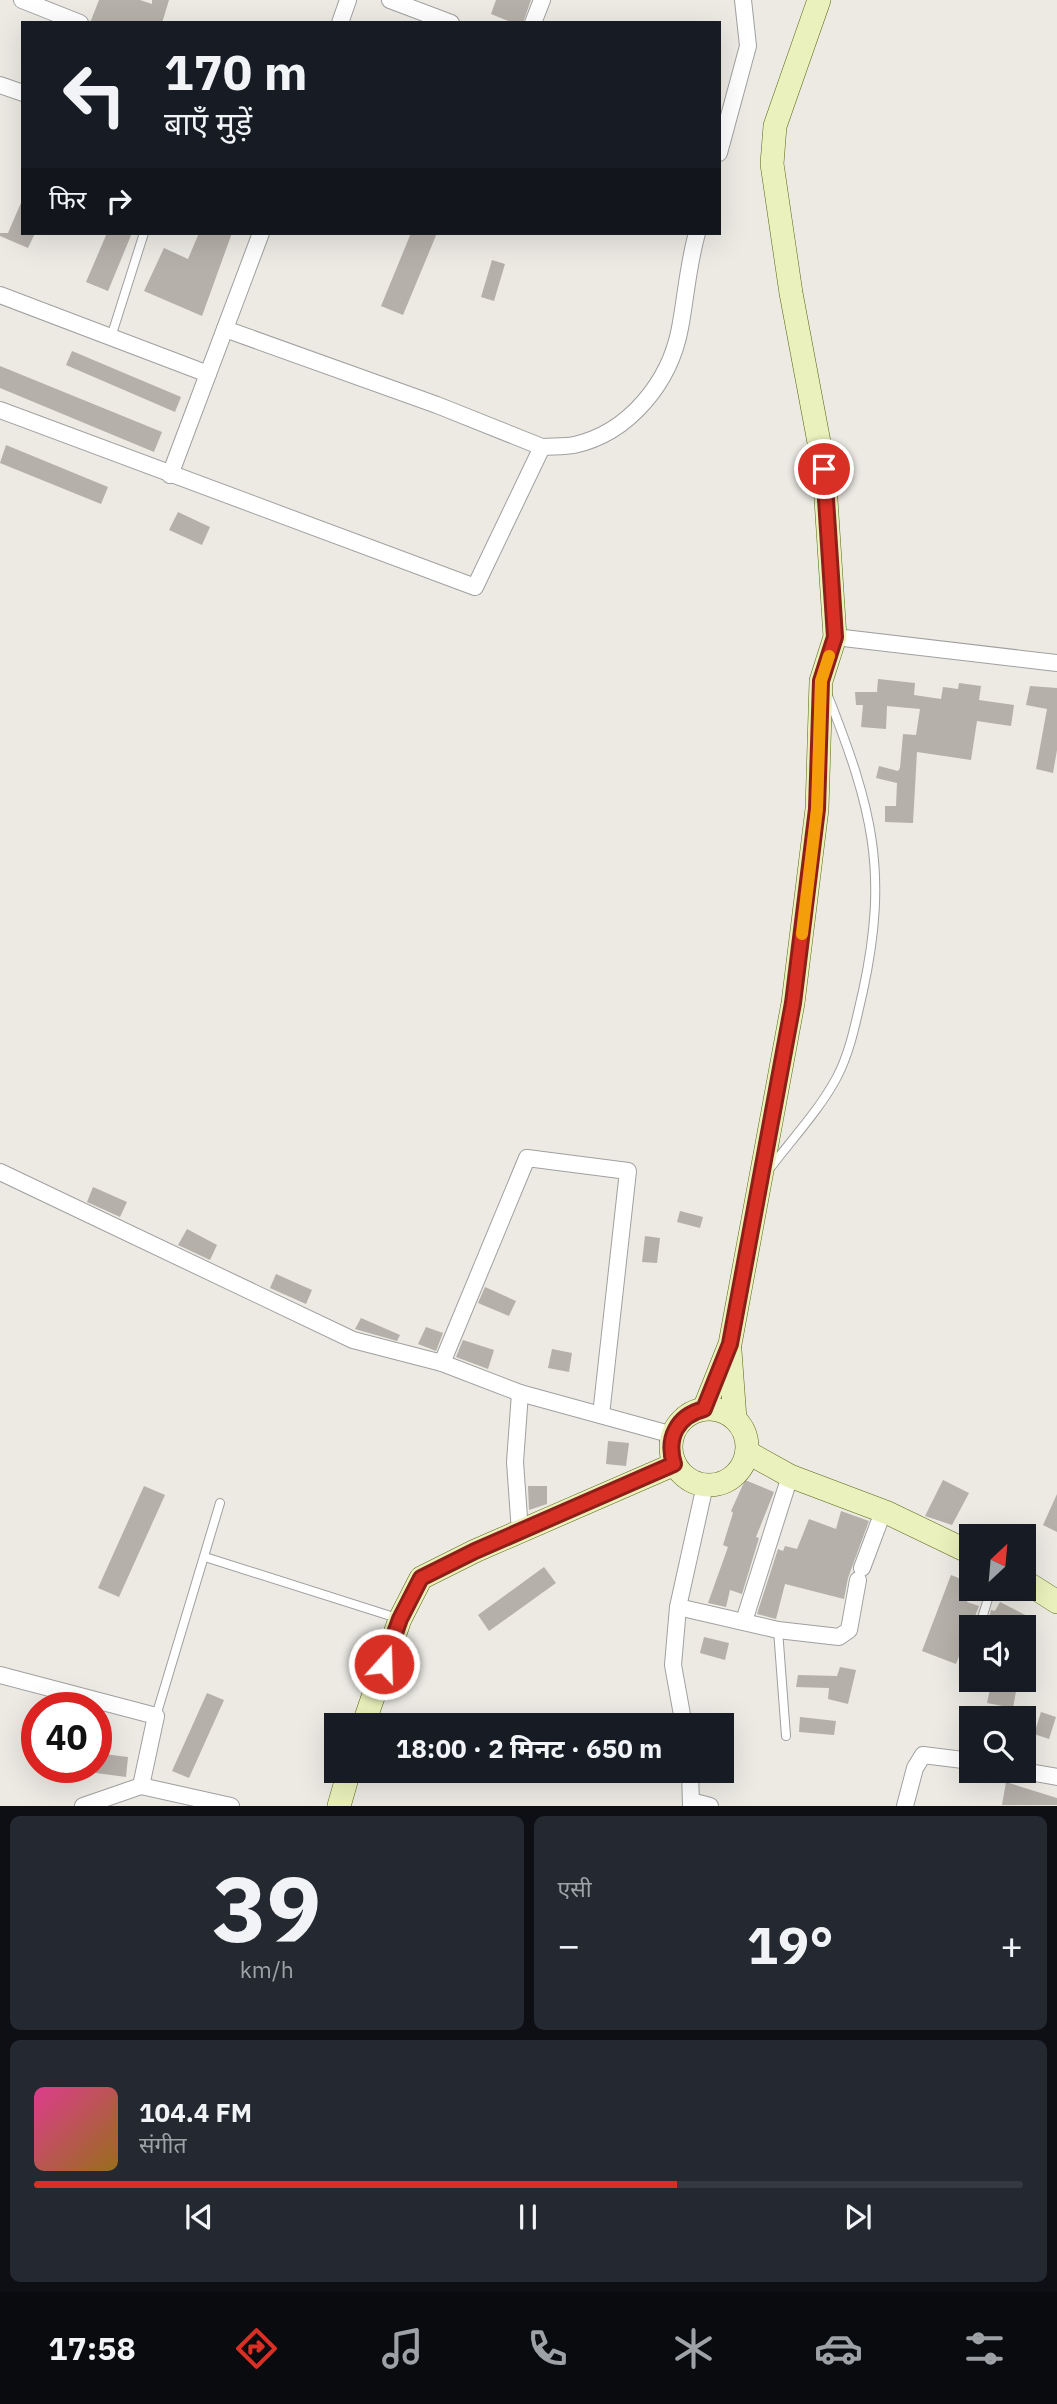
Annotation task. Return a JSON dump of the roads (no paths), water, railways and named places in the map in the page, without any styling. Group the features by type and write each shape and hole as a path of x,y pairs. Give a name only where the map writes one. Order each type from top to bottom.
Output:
{"street":[{"path":"22,0 75,21"},
{"path":"341,21 348,0"},
{"path":"390,0 446,21"},
{"path":"534,21 542,0"},
{"path":"721,146 748,46 743,0"},
{"path":"704,1409 730,1344 793,1003 817,809 821,681 835,637 824,469 791,293 772,164 775,126 819,0"},
{"path":"0,85 21,92"},
{"path":"170,475 260,235"},
{"path":"225,329 437,405 542,447 574,445 606,432 638,409 657,386 671,359 680,328 687,268 696,235"},
{"path":"0,295 208,374"},
{"path":"0,410 475,587 542,447"},
{"path":"835,637 1057,663"},
{"path":"442,1363 527,1158 628,1171 601,1415"},
{"path":"0,1172 353,1340 442,1363 520,1392 673,1435"},
{"path":"730,1344 735,1419"},
{"path":"520,1392 515,1462 520,1532"},
{"path":"704,1409 718,1410 735,1419 742,1429 747,1452 735,1475 724,1482 705,1485 684,1476 674,1464 671,1454 673,1435 684,1418 704,1409"},
{"path":"747,1452 790,1476 883,1512 959,1547"},
{"path":"367,1713 400,1619 421,1578 674,1464"},
{"path":"744,1621 790,1476"},
{"path":"682,1713 673,1665 678,1607 705,1485"},
{"path":"678,1607 778,1630 844,1636 849,1630 860,1574 883,1512"},
{"path":"1036,1589 1057,1602"},
{"path":"0,1675 156,1716 141,1786"},
{"path":"905,1805 915,1768 923,1755 959,1760"},
{"path":"1036,1773 1057,1777"},
{"path":"339,1805 345,1783"},
{"path":"690,1783 691,1803 710,1805"},
{"path":"82,1805 141,1786 231,1805"}],"lane":[{"path":"111,337 143,235"},
{"path":"762,1178 837,1076 852,1040 872,949 877,901 874,844 853,760 821,681"},
{"path":"156,1716 220,1503"},
{"path":"205,1557 400,1619"},
{"path":"778,1630 786,1736"}]}
